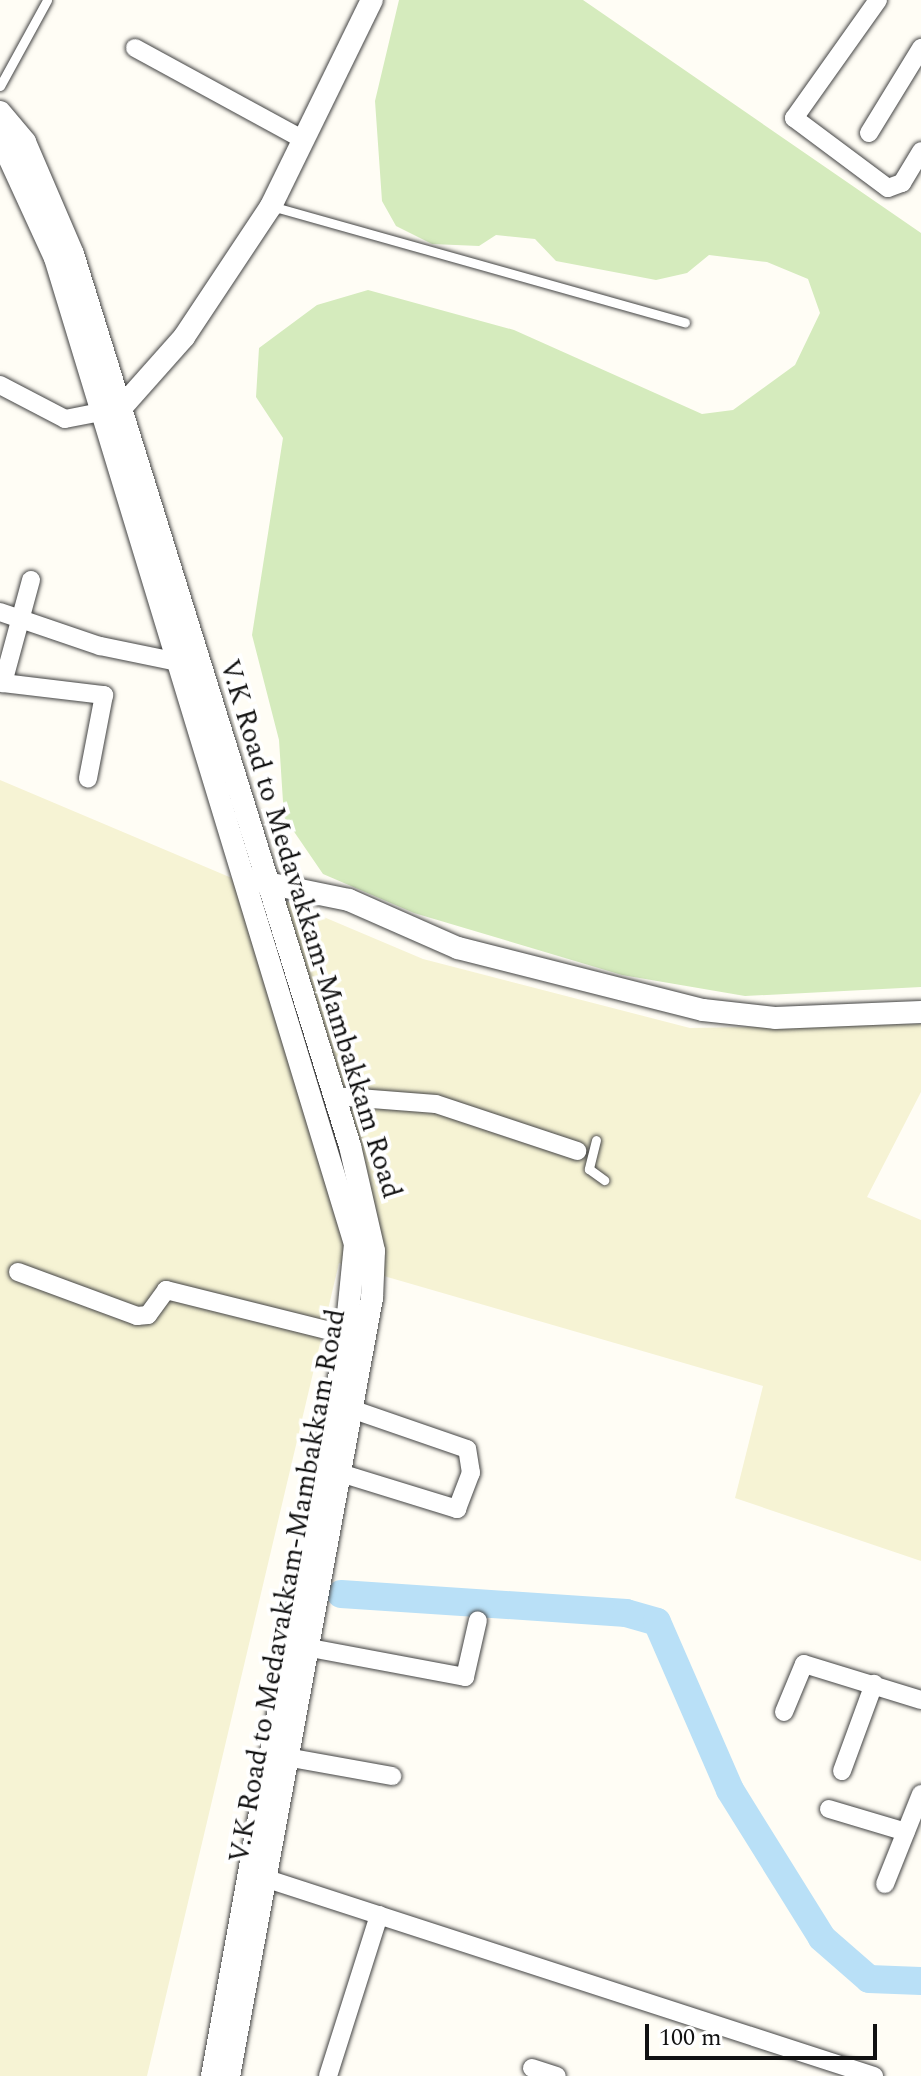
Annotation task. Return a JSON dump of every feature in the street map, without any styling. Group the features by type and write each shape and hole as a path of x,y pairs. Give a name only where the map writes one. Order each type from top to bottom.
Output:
{"street":[{"path":"0,385 65,419 111,410 198,319 271,206 372,0"},
{"path":"878,0 794,118 888,188 902,183 921,151"},
{"path":"135,48 304,140"},
{"path":"869,133 921,48"},
{"name":"V.K Road to Medavakkam-Mambakkam Road","path":"0,112 25,142 56,209 178,662 333,1096 374,1251 341,1405 256,1875 229,2076"},
{"name":"V.K Road to Medavakkam-Mambakkam Road","path":"0,138 39,214 111,410 254,880 350,1215 356,1271 347,1335 337,1472 286,1757 256,1875 212,2076"},
{"path":"31,580 7,616 3,683 106,698 88,778"},
{"path":"7,616 178,662"},
{"path":"254,880 357,903 458,948 703,1010 775,1018 921,1012"},
{"path":"333,1096 436,1104 585,1154"},
{"path":"18,1272 137,1316 148,1315 166,1290 347,1335"},
{"path":"337,1472 457,1509 471,1473 467,1449 341,1405"},
{"path":"305,1647 465,1677 478,1620"},
{"path":"784,1712 804,1664 921,1700"},
{"path":"842,1771 874,1684"},
{"path":"286,1757 392,1776"},
{"path":"885,1884 921,1794"},
{"path":"829,1809 906,1832"},
{"path":"256,1875 874,2076"},
{"path":"328,2076 379,1915"},
{"path":"532,2068 557,2076"}],"lane":[{"path":"0,86 47,0"},
{"path":"271,206 685,322"},
{"path":"596,1140 585,1154 589,1169 604,1180"}],"shaded area":[{"path":"0,780 423,959 690,1028 921,1024 921,1092 867,1197 921,1220 921,1561 735,1498 763,1386 339,1263 147,2076 0,2076"}],"green space":[{"path":"399,0 583,0 921,233 921,987 745,996 622,975 414,913 323,874 284,817 279,740 252,635 283,438 256,397 259,348 317,305 368,290 514,330 702,414 733,410 795,365 820,313 808,279 767,262 709,255 687,273 656,280 556,261 535,239 496,235 479,246 432,244 396,226 382,201 375,101"}],"waterway":[{"path":"341,1594 626,1613 657,1622 730,1790 822,1938 869,1979 921,1981"}]}
